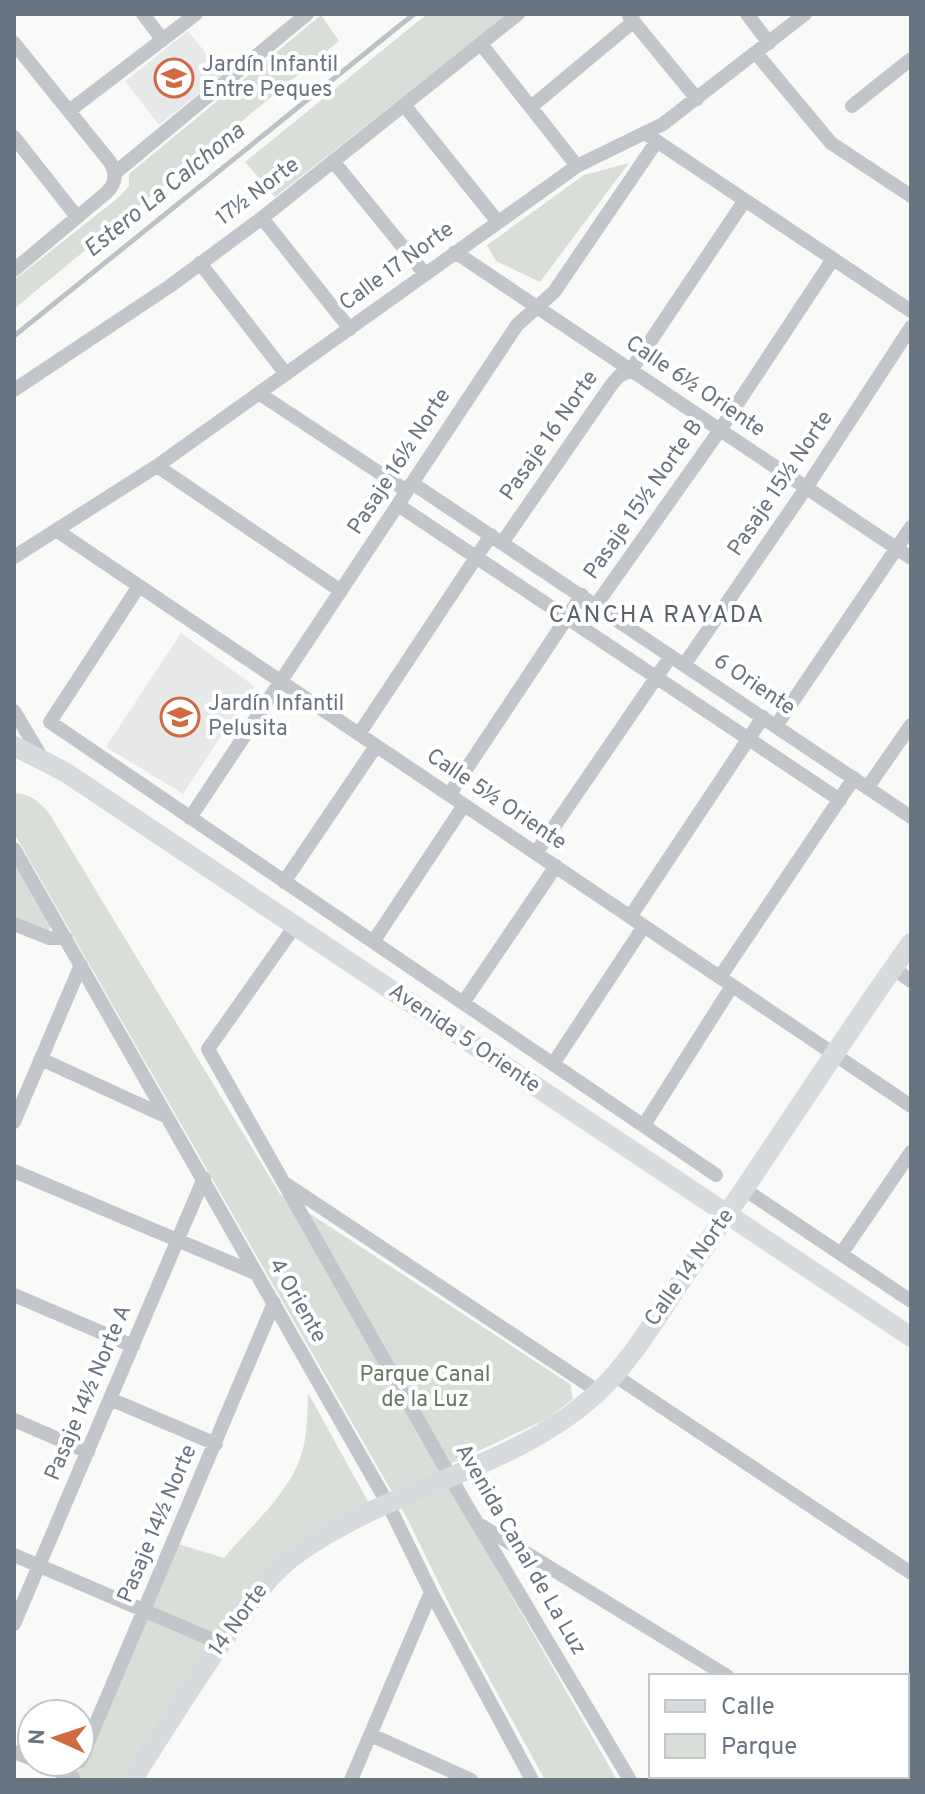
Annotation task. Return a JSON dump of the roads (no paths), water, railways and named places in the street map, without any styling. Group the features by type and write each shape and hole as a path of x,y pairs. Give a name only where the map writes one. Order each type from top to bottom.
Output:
{"street":[{"path":"143,14 162,39"},
{"path":"69,111 196,14"},
{"path":"16,263 110,189 115,176 307,14"},
{"name":"17½ Norte","path":"14,390 262,218 518,14"},
{"path":"747,14 769,43"},
{"name":"Calle 17 Norte","path":"14,557 157,466 577,166 651,137 805,14"},
{"path":"531,107 631,18 697,99"},
{"path":"14,43 110,162 115,176"},
{"path":"481,44 577,166"},
{"path":"756,53 831,143 911,196"},
{"path":"852,106 909,64"},
{"path":"404,105 498,222"},
{"path":"14,137 77,217"},
{"path":"651,137 911,311"},
{"name":"Pasaje 16½ Norte","path":"190,818 517,325 554,292 651,137"},
{"path":"333,161 425,274"},
{"name":"Pasaje 16 Norte","path":"359,734 476,557 497,539 612,384 631,370 745,200"},
{"path":"262,218 350,329"},
{"name":"Calle 6½ Oriente","path":"455,252 911,558"},
{"name":"Pasaje 15½ Norte B","path":"596,605 720,430 833,259"},
{"path":"200,263 286,374"},
{"name":"Pasaje 15½ Norte","path":"684,665 806,488 911,327"},
{"name":"6 Oriente","path":"260,394 497,539 911,817"},
{"path":"157,466 341,591"},
{"path":"398,505 840,800"},
{"path":"776,726 911,527"},
{"name":"Calle 5½ Oriente","path":"56,530 911,1106"},
{"path":"139,586 50,722 716,1175"},
{"path":"449,795 582,595"},
{"path":"536,853 671,656"},
{"path":"14,711 42,758"},
{"path":"630,917 763,717"},
{"path":"867,788 911,725"},
{"name":"Avenida 5 Oriente","path":"14,746 42,758 911,1337"},
{"path":"284,882 376,746"},
{"path":"644,1125 726,982 854,778"},
{"path":"373,942 464,805"},
{"name":"4 Oriente","path":"14,849 388,1504 431,1592 532,1780"},
{"path":"463,1003 556,866"},
{"path":"14,924 49,938 66,938"},
{"name":"Avenida Canal de La Luz","path":"295,926 208,1049 479,1524 630,1780"},
{"path":"553,1064 644,926"},
{"name":"Calle 14 Norte","path":"388,1504 540,1434 599,1392 727,1214 911,943"},
{"path":"14,1122 81,965"},
{"path":"893,968 911,981"},
{"path":"41,1059 167,1117"},
{"path":"841,1254 911,1152"},
{"path":"14,1171 255,1273"},
{"name":"Pasaje 14½ Norte A","path":"14,1624 204,1178"},
{"path":"281,1180 599,1392"},
{"path":"744,1189 911,1301"},
{"path":"14,1295 133,1346"},
{"name":"Pasaje 14½ Norte","path":"96,1724 274,1303"},
{"path":"614,1375 911,1573"},
{"path":"110,1399 216,1444"},
{"path":"14,1420 88,1452"},
{"name":"14 Norte","path":"132,1780 220,1643 263,1584 278,1569 320,1539 388,1504"},
{"path":"479,1524 724,1674"},
{"path":"14,1555 220,1643"},
{"path":"351,1780 431,1592"},
{"path":"371,1735 471,1780"}],"waterway":[{"name":"Estero La Calchona","path":"14,336 414,14"}],"place":[{"name":"Jardín Infantil Entre Peques","path":"174,78"},
{"name":"Jardín Infantil Pelusita","path":"180,717"}],"district":[{"name":"CANCHA RAYADA","path":"657,616"}],"park label":[{"name":"Parque Canal de la Luz","path":"425,1388"}]}
